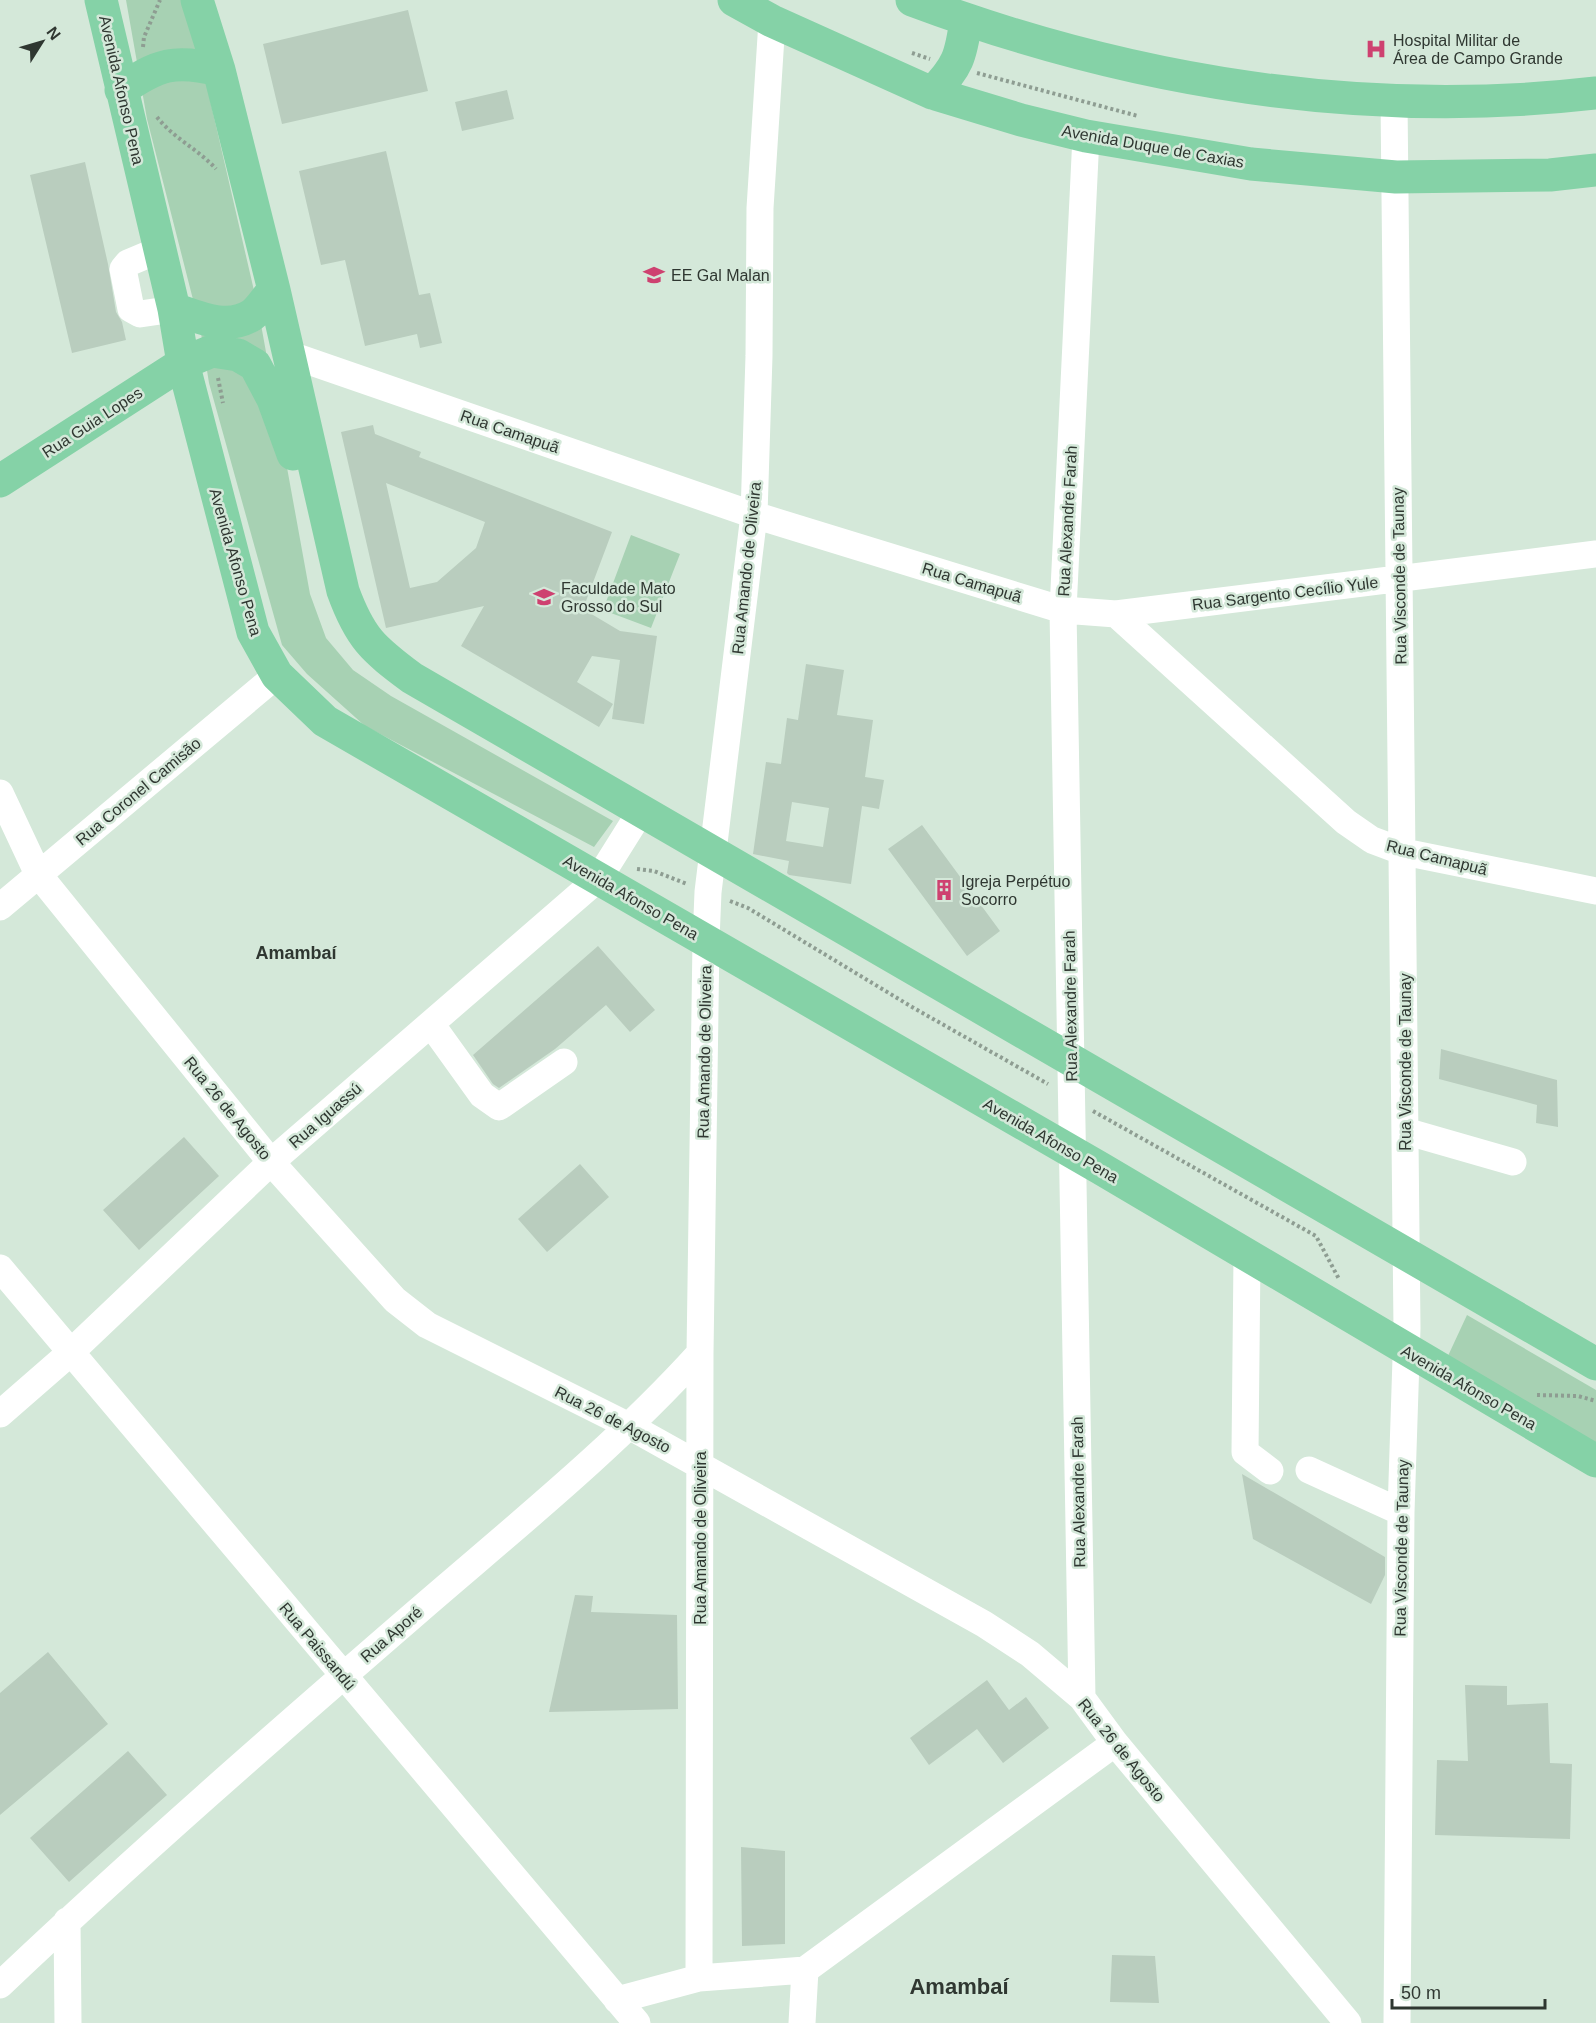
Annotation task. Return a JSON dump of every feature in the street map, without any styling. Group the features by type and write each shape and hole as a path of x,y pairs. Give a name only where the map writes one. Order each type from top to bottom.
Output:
{"main road":[{"name":"Avenida Afonso Pena","path":"101,0 174,309 183,363 252,632 277,675 325,721 1072,1153 1596,1461"},
{"path":"197,0 219,70 274,290 343,591 354,622 373,649 412,678 1406,1256 1596,1364"},
{"name":"Avenida Duque de Caxias","path":"734,0 772,21 932,93 1021,120 1086,136 1251,164 1396,177 1550,175 1596,170"},
{"path":"912,0 971,10 1123,65 1216,85 1394,101 1472,104 1596,93"},
{"path":"932,93 956,67 962,54 971,10"},
{"path":"121,90 141,76 168,65 190,63 219,70"},
{"path":"174,309 212,322 232,321 252,315 274,290"},
{"name":"Rua Guia Lopes","path":"0,481 183,363 212,351 238,355 255,365 273,399 343,591"}],"street":[{"name":"Rua Amando de Oliveira","path":"699,1978 700,1353 706,940 708,892 754,515 759,356 760,208 772,21"},
{"name":"Rua Visconde de Taunay","path":"1394,101 1398,579 1404,852 1406,1256 1396,2023"},
{"name":"Rua Alexandre Farah","path":"1082,1698 1063,610 1086,136"},
{"name":"Rua Camapuã","path":"288,354 754,515 1063,610 1116,614 1346,822 1372,840 1404,852 1596,891"},
{"name":"Rua Sargento Cecílio Yule","path":"1116,614 1596,554"},
{"name":"Rua Coronel Camisão","path":"0,907 277,675"},
{"name":"Rua 26 de Agosto","path":"0,793 38,874 271,1162 395,1300 427,1325 631,1427 984,1624 1030,1654 1082,1698 1115,1743 1348,2023"},
{"name":"Rua Iguassú","path":"0,1414 70,1353 271,1162 599,878 641,810"},
{"path":"430,1024 482,1095 499,1107 564,1062"},
{"path":"1405,1131 1513,1162"},
{"path":"1247,1256 1245,1452 1270,1471"},
{"name":"Rua Paissandú","path":"0,1268 636,2023"},
{"name":"Rua Aporé","path":"0,1985 68,1921 343,1676 631,1427 700,1353"},
{"path":"1309,1470 1401,1512"},
{"path":"617,2000 699,1978 805,1970 1115,1743"},
{"path":"68,1921 69,2023"},
{"path":"802,2023 805,1970"}],"path":[{"path":"910,52 956,67 1146,118"}],"green space":[{"path":"126,0 187,0 258,308 310,594 326,638 353,670 391,696 613,821 594,847 365,726 307,674 282,645 209,383 200,327 147,119"},
{"path":"631,535 680,554 651,628 603,610"},
{"path":"1467,1315 1596,1390 1596,1448 1447,1358"}],"building":[{"path":"408,10 428,91 282,124 263,44"},
{"path":"507,90 514,119 462,131 455,102"},
{"path":"386,151 419,295 430,293 442,343 420,348 417,334 365,346 345,260 321,265 299,171"},
{"path":"85,162 108,264 116,312 122,322 126,340 72,353 30,175"},
{"path":"373,425 375,434 421,452 419,457 612,532 583,609 620,631 657,636 644,724 612,719 620,660 592,656 577,682 613,704 599,727 461,646 484,606 386,628 341,432","holes":["386,483 485,522 476,548 437,582 410,588"]},
{"path":"806,664 844,670 837,715 873,720 865,777 884,780 879,809 862,806 851,884 789,875 787,873 789,861 753,854 766,762 781,764 787,718 798,720","holes":["792,802 829,808 823,847 786,841"]},
{"name":"Igreja Perpétuo Socorro","path":"922,825 1000,931 967,956 888,849"},
{"path":"598,946 655,1010 630,1032 606,1005 555,1049 499,1088 493,1084 473,1055"},
{"path":"1441,1049 1557,1080 1558,1127 1536,1123 1537,1105 1439,1079"},
{"path":"184,1137 219,1176 139,1250 103,1210"},
{"path":"580,1164 609,1197 547,1252 518,1219"},
{"path":"1242,1474 1385,1557 1385,1575 1371,1604 1253,1539"},
{"path":"575,1595 593,1596 591,1612 677,1615 678,1709 549,1712"},
{"path":"48,1652 108,1724 0,1815 0,1693"},
{"path":"987,1680 1009,1710 1026,1697 1049,1728 1003,1763 977,1729 929,1765 910,1738"},
{"path":"1465,1685 1507,1686 1507,1705 1548,1703 1550,1763 1572,1764 1570,1839 1435,1835 1437,1760 1468,1761"},
{"path":"128,1751 167,1795 69,1882 30,1838"},
{"path":"741,1847 785,1851 785,1944 742,1946"},
{"path":"1112,1955 1155,1956 1159,2003 1110,2002"}],"place":[{"name":"Hospital Militar de Área de Campo Grande","path":"1376,49"},
{"name":"EE Gal Malan","path":"654,275"},
{"name":"Faculdade Mato Grosso do Sul","path":"544,597"},
{"name":"Igreja Perpétuo Socorro","path":"944,890"}],"district":[{"name":"Amambaí","path":"296,953"},
{"name":"Amambaí","path":"959,1986"}]}
